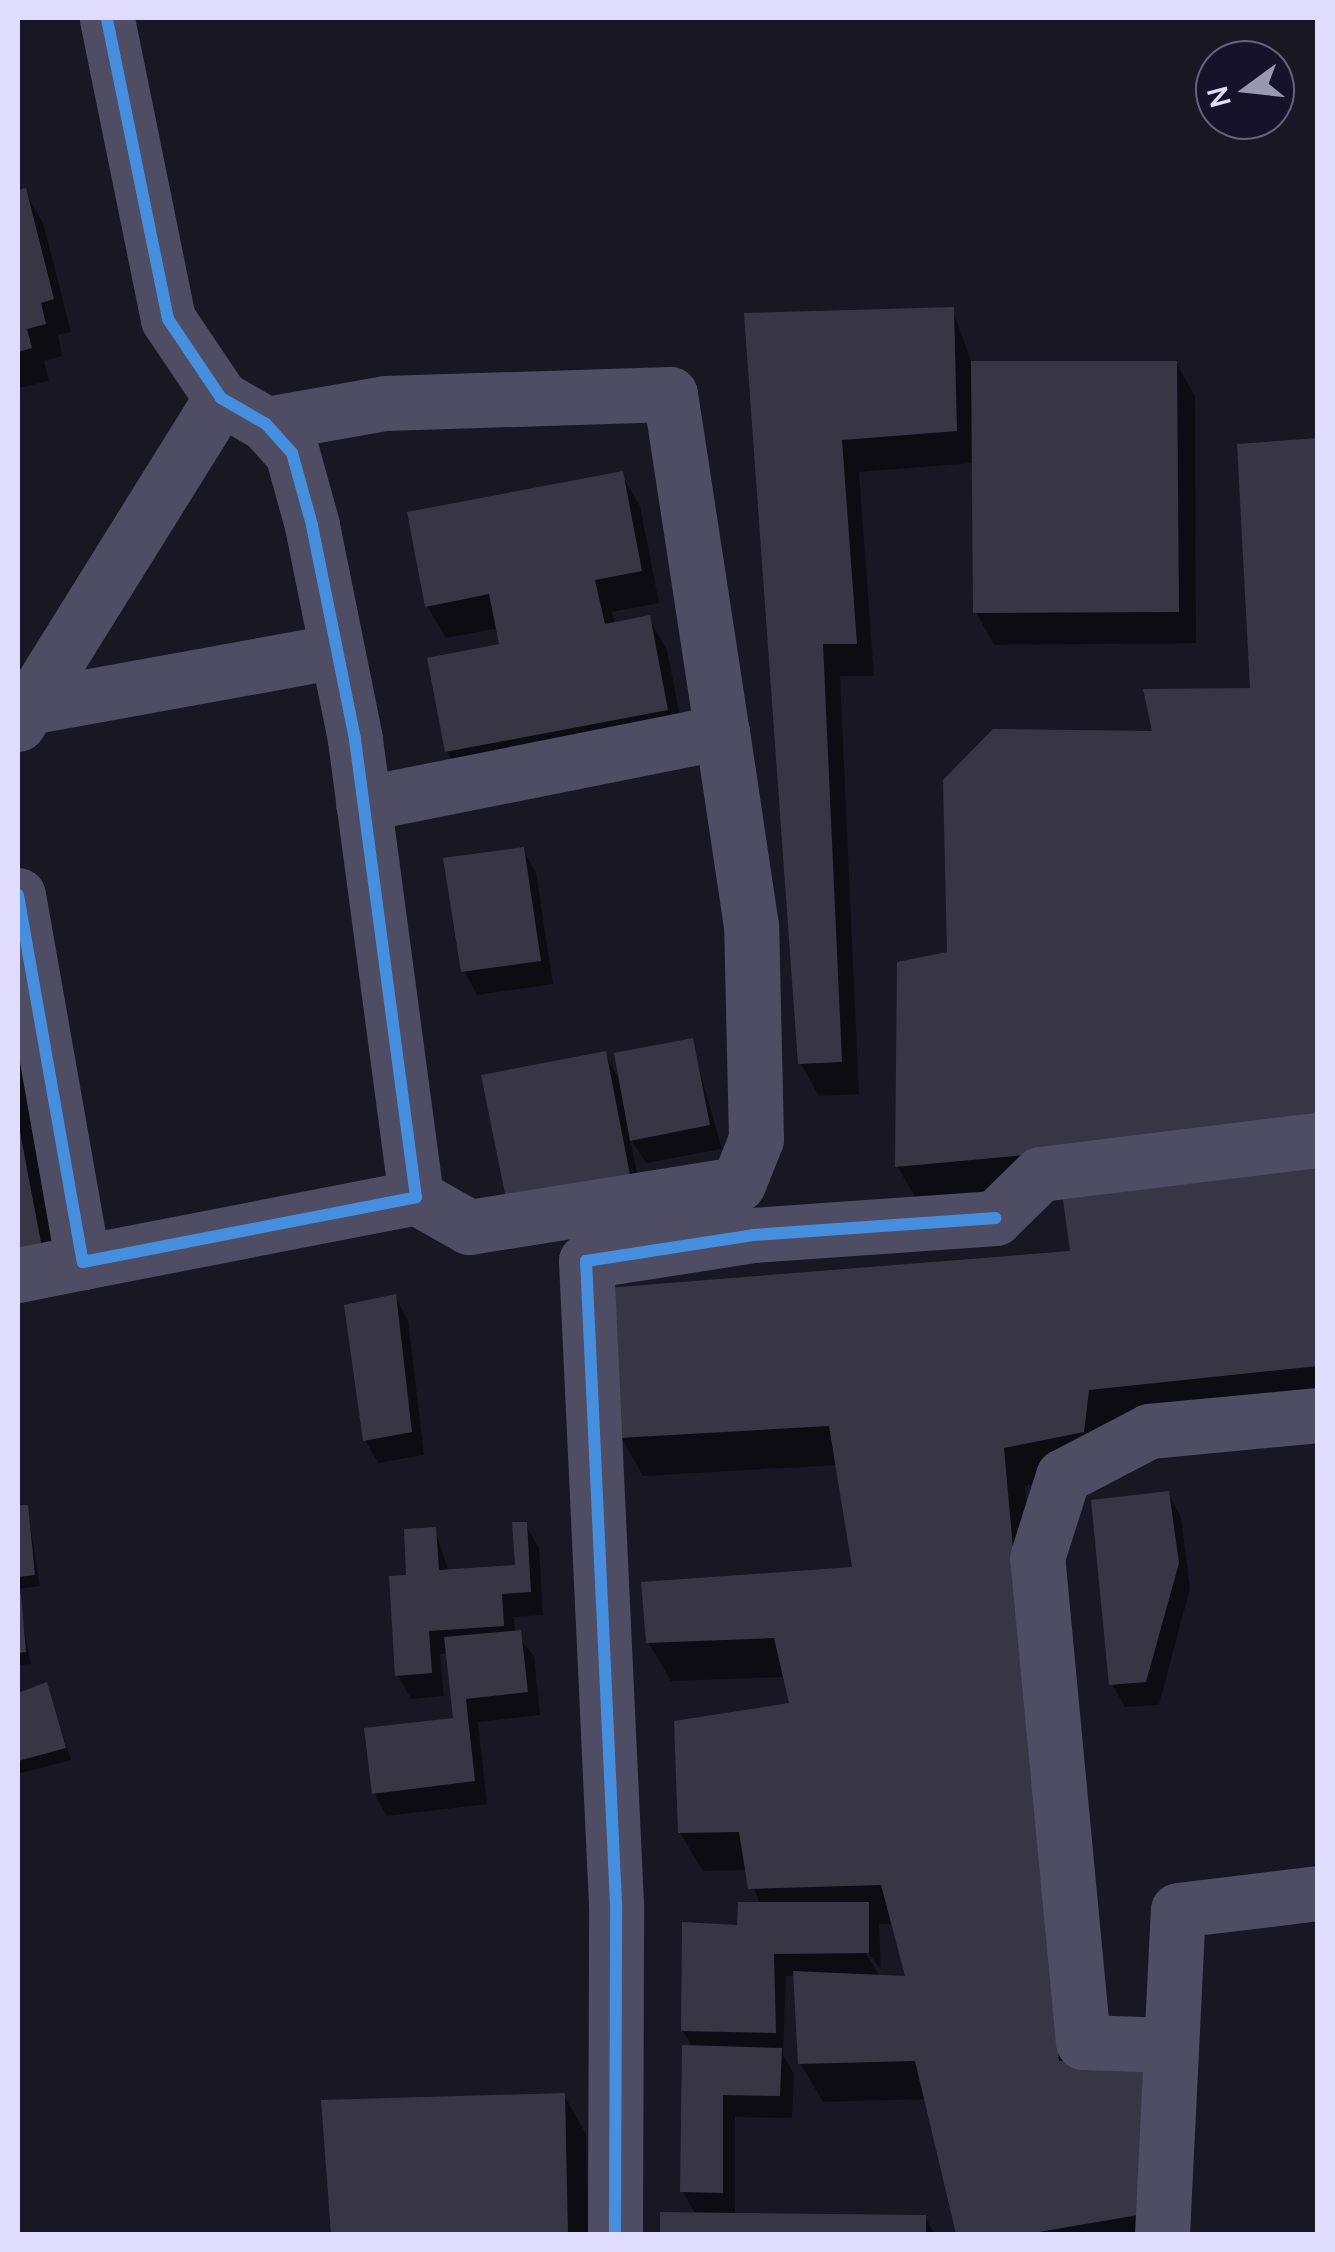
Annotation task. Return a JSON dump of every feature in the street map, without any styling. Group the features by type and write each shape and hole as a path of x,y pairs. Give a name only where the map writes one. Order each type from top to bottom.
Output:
{"street":[{"path":"108,18 168,319 243,411 292,453 337,651 363,804 416,1197"},
{"path":"18,1275 416,1197 469,1228 738,1184 756,1139 751,926 670,394 243,411"},
{"path":"20,714 243,411"},
{"path":"20,714 337,651"},
{"path":"363,804 722,732"},
{"path":"18,895 83,1262"},
{"path":"615,2234 616,1904 586,1262 753,1236 996,1218 1040,1174 1318,1140"},
{"path":"1170,2045 1082,2042 1038,1558 1063,1476 1150,1431 1318,1415"},
{"path":"1162,2234 1178,1910 1318,1893"}],"building":[{"path":"26,188 54,299 41,303 46,324 27,329 32,348 18,352 18,190"},
{"path":"954,307 957,431 842,440 857,644 823,644 842,1062 798,1064 744,313"},
{"path":"971,361 1177,361 1179,612 973,613"},
{"path":"1318,438 1318,1128 895,1167 897,962 947,952 943,780 993,729 1152,731 1143,689 1250,688 1237,444"},
{"path":"623,471 642,571 595,580 605,624 650,615 668,710 445,752 427,658 499,644 489,594 425,607 407,512"},
{"path":"524,847 541,961 461,972 443,858"},
{"path":"693,1038 710,1125 630,1141 614,1053"},
{"path":"606,1051 631,1180 507,1204 481,1075"},
{"path":"18,1121 42,1248 18,1253"},
{"path":"1318,1153 1318,1366 1089,1390 1084,1432 1004,1448 1059,2061 1154,2062 1144,2214 1027,2234 956,2234 915,2061 798,2064 793,1971 905,1976 881,1885 748,1889 739,1832 678,1833 674,1721 789,1703 774,1638 646,1643 641,1582 852,1567 829,1426 619,1438 606,1288 1070,1251 1061,1185"},
{"path":"396,1294 412,1432 363,1441 344,1305"},
{"path":"1169,1491 1179,1563 1146,1682 1109,1685 1091,1500"},
{"path":"18,1505 28,1505 35,1575 18,1577"},
{"path":"512,1522 527,1522 531,1592 502,1594 504,1626 429,1631 432,1673 395,1676 389,1576 406,1575 404,1529 436,1527 439,1570 515,1565"},
{"path":"21,1594 26,1652 18,1653 18,1595"},
{"path":"521,1630 528,1692 466,1699 475,1781 372,1794 364,1728 453,1718 444,1637"},
{"path":"47,1682 66,1748 18,1761 18,1693"},
{"path":"738,1902 869,1902 869,1953 774,1954 776,2033 681,2031 682,1922 737,1925"},
{"path":"682,2045 782,2048 780,2096 723,2095 723,2193 680,2192"},
{"path":"565,2093 568,2234 331,2234 321,2100"},
{"path":"660,2212 926,2215 926,2234 660,2234"}],"cycle path":[{"path":"18,895 83,1262 416,1197 355,739 312,525 292,453 266,424 221,398 168,319 107,18"},
{"path":"615,2234 616,1904 586,1261 753,1235 995,1218"}]}
